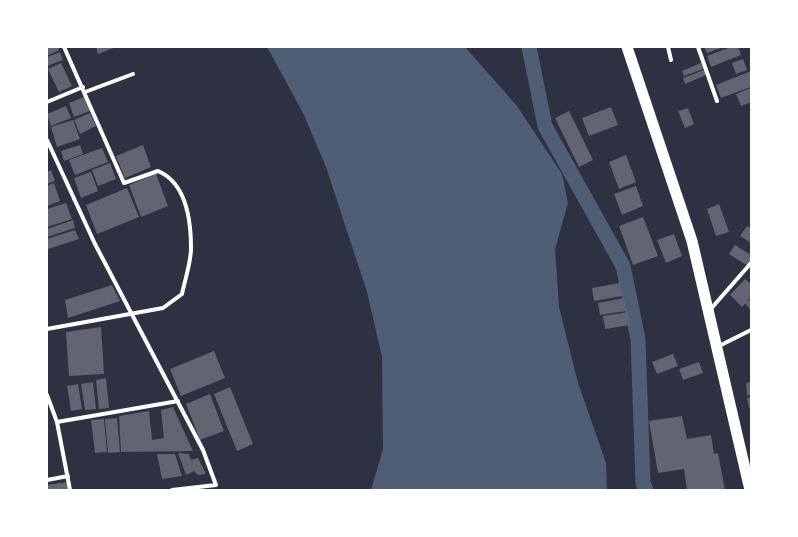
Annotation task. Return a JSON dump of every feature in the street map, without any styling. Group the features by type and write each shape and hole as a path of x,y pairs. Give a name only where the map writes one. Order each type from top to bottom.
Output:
{"highway":[{"path":"626,47 692,240 750,490"}],"street":[{"path":"47,329 163,308 182,294 191,249 187,209 176,184 168,175 158,171 124,183 83,87 64,47"},
{"path":"668,47 671,60"},
{"path":"698,47 717,101"},
{"path":"85,92 133,74"},
{"path":"47,102 83,87"},
{"path":"47,140 95,244 203,450 216,485 172,490"},
{"path":"708,312 751,262"},
{"path":"716,347 751,330"},
{"path":"47,395 57,422 70,490"},
{"path":"57,422 178,401"},
{"path":"47,480 68,476"}],"water":[{"path":"267,47 465,47 517,106 562,174 568,203 555,249 559,307 578,383 606,463 607,490 371,490 383,449 382,357 367,292 326,167 303,113"}],"building":[{"path":"47,47 58,47 59,50 47,56"},
{"path":"96,47 116,47 98,54"},
{"path":"704,47 723,47 707,53"},
{"path":"731,47 738,47 741,55 711,67 707,56"},
{"path":"60,52 63,60 47,66 47,57"},
{"path":"743,59 747,70 736,74 732,63"},
{"path":"61,63 72,86 59,92 48,69"},
{"path":"701,63 703,69 684,76 682,71"},
{"path":"704,70 706,75 685,84 683,78"},
{"path":"751,71 751,87 721,98 716,85"},
{"path":"751,88 751,102 741,106 736,94"},
{"path":"84,97 90,111 74,117 69,103"},
{"path":"66,106 71,118 51,126 47,114"},
{"path":"611,107 618,125 589,136 582,118"},
{"path":"688,108 694,124 685,128 678,111"},
{"path":"569,111 593,160 579,167 555,118"},
{"path":"90,113 96,126 80,134 74,120"},
{"path":"73,120 80,139 57,147 51,127"},
{"path":"80,145 83,154 64,161 61,151"},
{"path":"143,145 151,167 125,178 116,156"},
{"path":"102,148 108,162 75,175 69,160"},
{"path":"626,155 636,182 619,189 609,162"},
{"path":"110,163 116,179 98,186 92,170"},
{"path":"51,170 55,181 47,184 47,172"},
{"path":"91,172 98,191 81,198 74,178"},
{"path":"156,174 168,206 141,217 129,185"},
{"path":"54,183 60,201 47,206 47,186"},
{"path":"636,186 643,206 622,215 614,194"},
{"path":"127,188 139,217 97,234 86,205"},
{"path":"66,203 72,219 47,227 47,209"},
{"path":"719,204 729,232 716,236 707,209"},
{"path":"643,217 658,256 633,265 619,226"},
{"path":"73,220 75,228 47,237 47,229"},
{"path":"747,226 751,228 751,243 740,236"},
{"path":"75,230 79,239 48,249 47,239"},
{"path":"674,234 682,256 666,263 657,240"},
{"path":"735,245 751,255 751,261 748,266 729,254"},
{"path":"745,279 751,284 751,297 742,307 730,295"},
{"path":"620,283 622,296 594,301 592,288"},
{"path":"112,285 120,301 68,318 65,300"},
{"path":"624,298 626,311 600,315 598,303"},
{"path":"751,299 751,311 745,303"},
{"path":"628,312 630,325 605,329 603,316"},
{"path":"101,327 104,374 69,376 66,332"},
{"path":"214,351 225,378 181,396 170,369"},
{"path":"673,354 678,366 657,374 652,362"},
{"path":"699,362 703,373 683,380 679,369"},
{"path":"106,378 109,408 99,409 96,380"},
{"path":"93,382 96,409 85,410 81,384"},
{"path":"751,382 751,395 747,395 746,383"},
{"path":"78,384 82,409 71,411 67,386"},
{"path":"230,387 253,444 237,451 214,394"},
{"path":"210,394 224,431 200,440 186,404"},
{"path":"751,397 751,408 749,408 747,398"},
{"path":"173,407 193,451 121,452 119,416 149,411 152,440 164,438 161,410"},
{"path":"682,416 687,439 711,435 714,454 718,453 725,490 687,490 684,469 658,473 649,421"},
{"path":"117,418 120,452 108,453 105,419"},
{"path":"104,419 107,452 95,453 91,420"},
{"path":"178,453 189,454 191,460 198,458 206,474 198,475 194,471 186,475"},
{"path":"157,454 175,454 182,476 162,479"},
{"path":"67,482 68,490 47,490 47,485"}],"waterway":[{"path":"529,47 545,126 623,266 638,339 643,483 646,490"}]}
